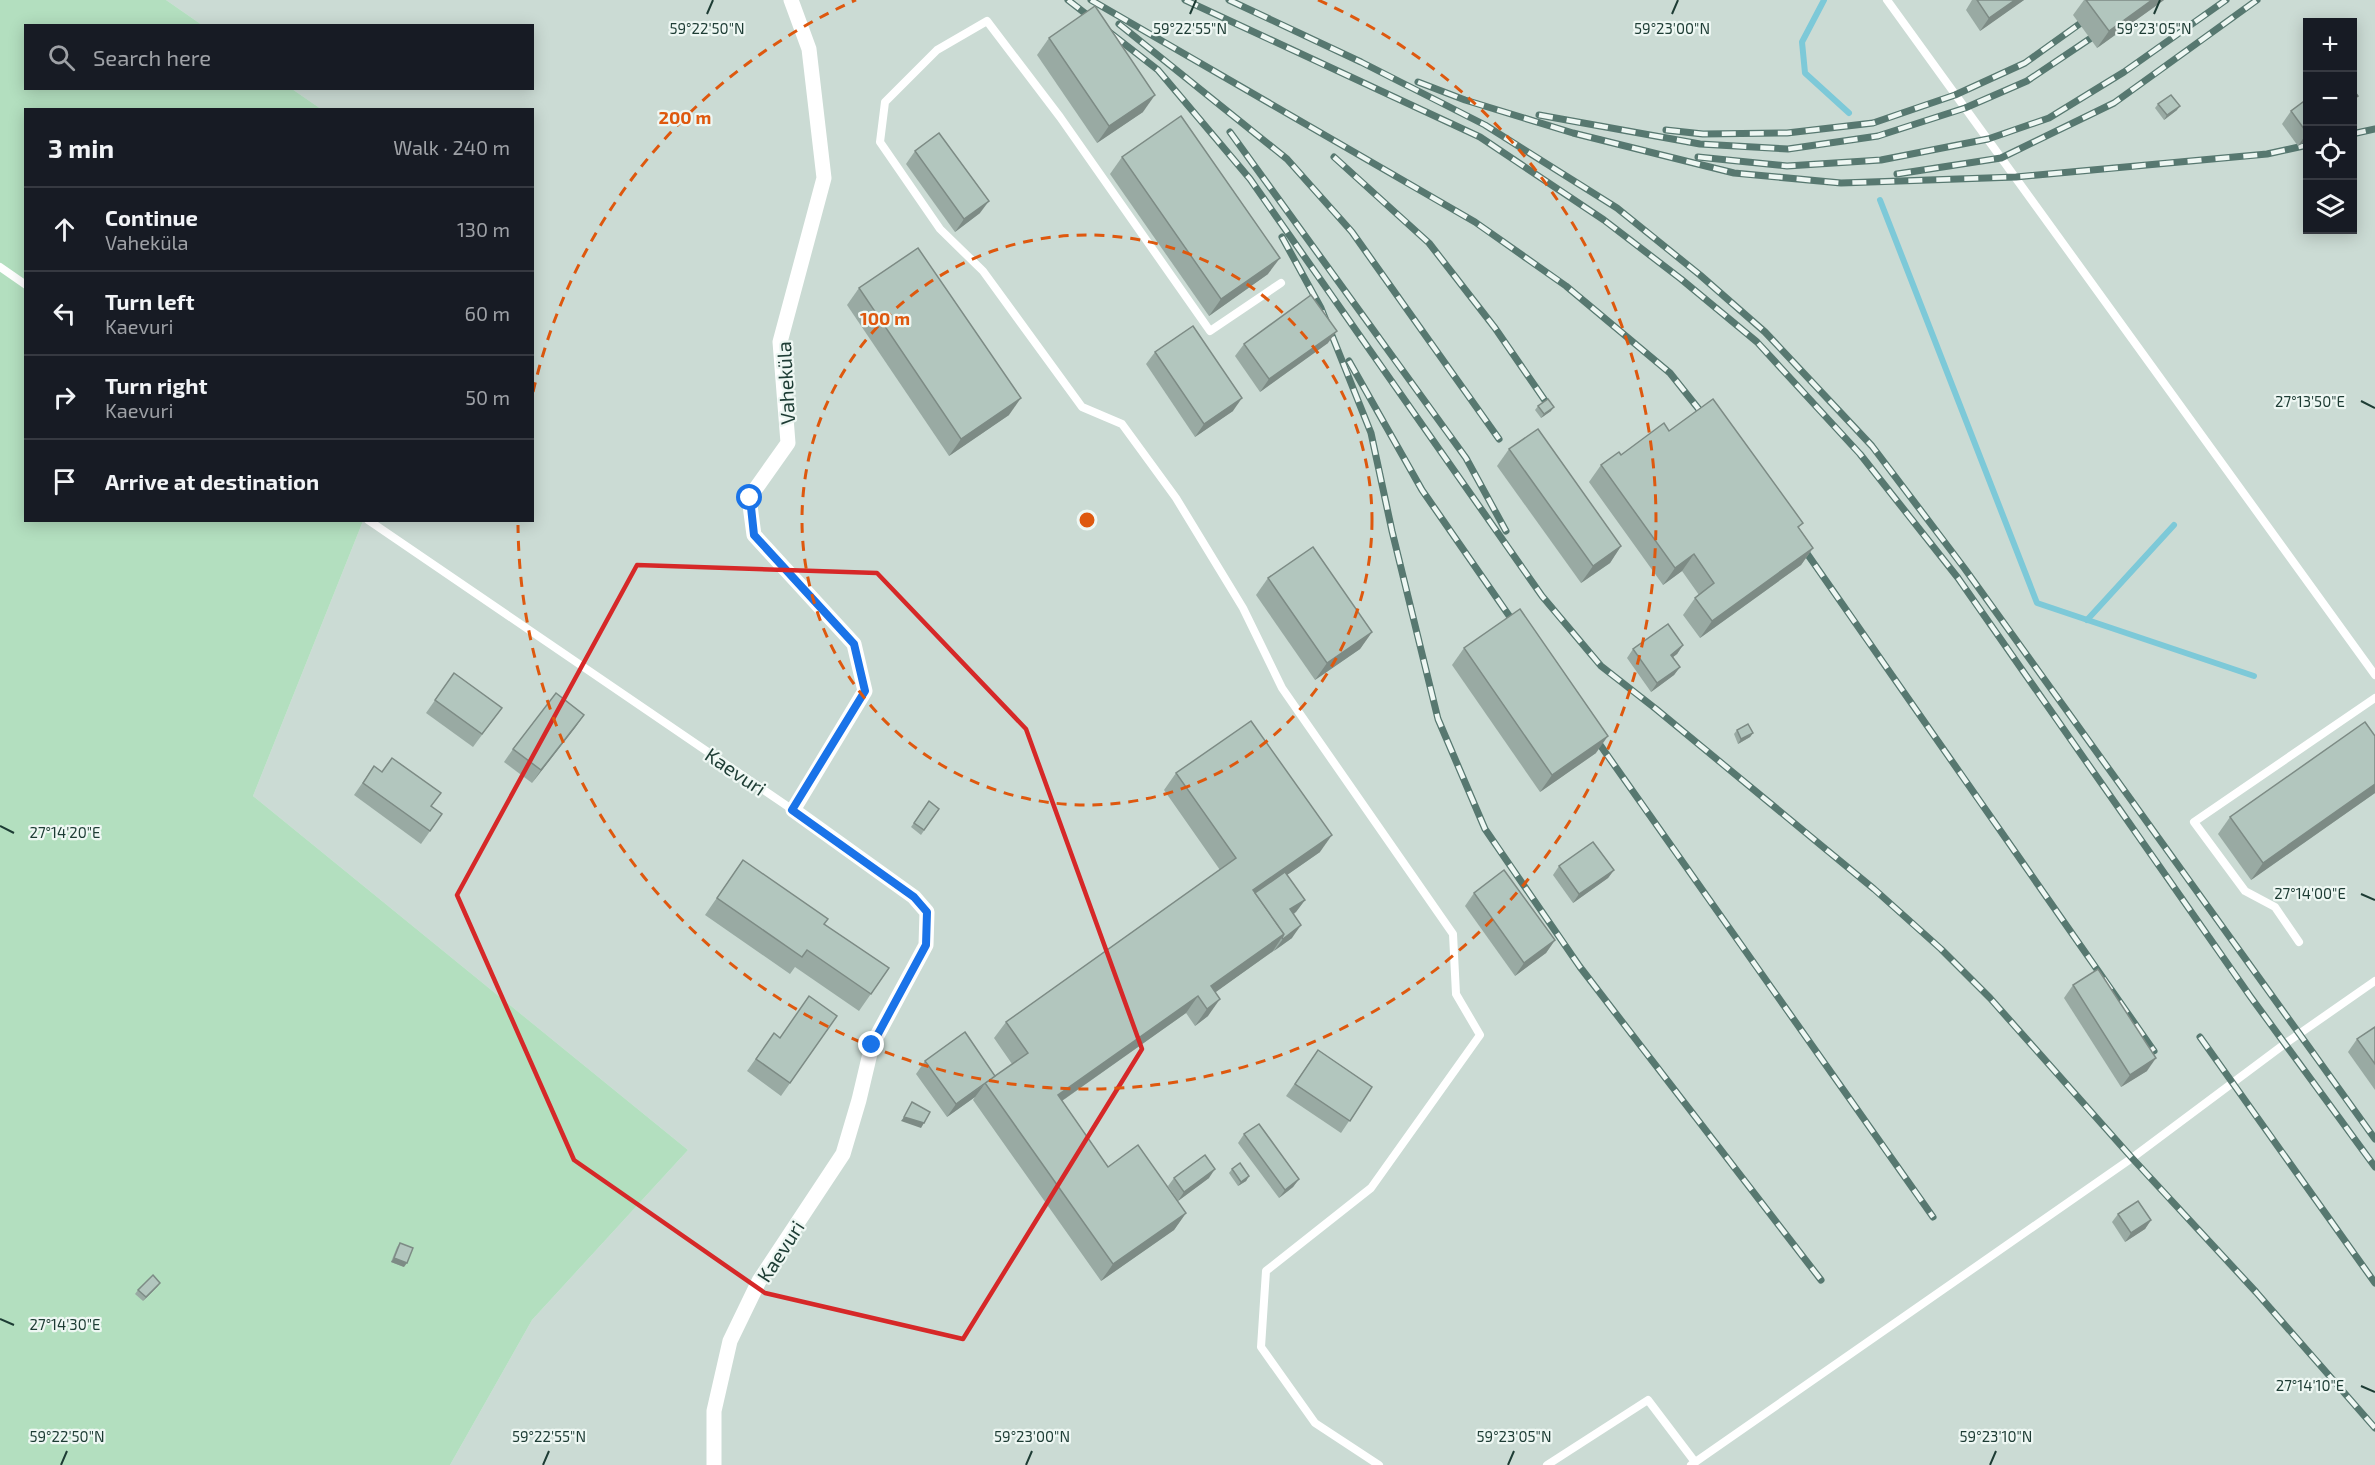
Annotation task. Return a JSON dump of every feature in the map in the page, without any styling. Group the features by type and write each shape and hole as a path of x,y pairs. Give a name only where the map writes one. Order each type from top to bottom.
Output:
{"street":[{"name":"Vaheküla","path":"791,0 809,49 824,178 780,342 788,443 750,498 754,535 854,644 865,691 792,810"},
{"name":"Kaevuri","path":"714,1465 714,1411 729,1341 759,1281 843,1154 860,1100 872,1045 926,945 927,912 914,897 792,810"}],"lane":[{"path":"1887,0 2375,675"},
{"path":"1281,283 1210,331 1060,117 987,21 937,50 885,102 880,142 906,182 940,229 983,271 1082,407 1122,424 1170,489 1243,608 1282,688 1453,934 1456,994 1480,1035 1371,1188 1266,1271 1261,1347 1315,1423 1379,1465"},
{"path":"0,267 24,284"},
{"name":"Kaevuri","path":"371,522 792,810"},
{"path":"2299,942 2275,908 2245,891 2194,822 2375,698"},
{"path":"1547,1465 1648,1400 1693,1463 2132,1158 2286,1043 2375,981"}],"highlighted area":[{"path":"637,565 877,573 1026,729 1142,1049 963,1339 765,1293 574,1160 457,895"}],"shaded area":[{"path":"166,0 2375,0 2375,1465 450,1465 532,1320 688,1150 253,796 363,522 534,522 534,108 320,108 293,90 534,90 534,24 201,24"}],"green space":[{"path":"0,0 166,0 201,24 24,24 24,90 293,90 320,108 24,108 24,522 363,522 253,796 688,1150 532,1320 450,1465 0,1465"}],"building":[{"path":"1977,0 2015,0 1989,18"},
{"path":"2086,0 2152,0 2109,31"},
{"path":"1095,6 1155,95 1109,126 1049,38"},
{"path":"2171,95 2180,106 2167,115 2158,104"},
{"path":"2303,102 2303,128 2291,111"},
{"path":"1181,116 1280,258 1221,299 1122,157"},
{"path":"939,133 989,201 964,219 915,151"},
{"path":"918,248 1021,398 961,439 859,288"},
{"path":"1311,295 1337,331 1269,379 1244,344"},
{"path":"1193,326 1242,398 1204,424 1155,352"},
{"path":"1548,399 1554,407 1544,414 1538,406"},
{"path":"1713,399 1803,523 1798,527 1813,548 1712,621 1695,598 1714,583 1694,554 1675,568 1601,465 1619,452 1621,455 1664,423 1669,431"},
{"path":"1538,429 1621,546 1593,566 1509,449"},
{"path":"1313,547 1372,632 1327,663 1268,578"},
{"path":"1520,609 1608,736 1552,775 1464,648"},
{"path":"1668,624 1683,645 1671,655 1680,667 1657,683 1633,649"},
{"path":"454,673 502,708 482,734 435,700"},
{"path":"556,693 584,715 541,770 513,749"},
{"path":"1251,721 1332,835 1253,890 1284,934 1211,986 1220,999 1207,1009 1198,996 1058,1095 1108,1167 1138,1145 1186,1213 1113,1264 985,1083 1028,1053 1006,1022 1236,858 1176,773"},
{"path":"2365,722 2375,736 2375,784 2263,863 2230,817"},
{"path":"1748,724 1753,733 1741,739 1737,730"},
{"path":"392,758 441,793 431,806 442,814 430,831 363,783 374,766 382,772"},
{"path":"929,801 939,809 924,830 914,823"},
{"path":"1593,842 1614,870 1579,894 1559,866"},
{"path":"743,860 828,919 824,924 889,968 871,994 807,950 802,957 717,898"},
{"path":"1504,870 1555,940 1524,963 1474,893"},
{"path":"1285,872 1305,900 1290,909 1301,925 1283,939 1284,934 1255,893"},
{"path":"2098,969 2156,1058 2130,1075 2073,985"},
{"path":"809,996 837,1016 790,1083 756,1059 774,1033 780,1038"},
{"path":"2375,1027 2375,1064 2357,1039"},
{"path":"965,1032 995,1076 956,1104 925,1061"},
{"path":"1318,1050 1372,1087 1350,1121 1295,1084"},
{"path":"912,1102 930,1112 924,1123 904,1117"},
{"path":"1259,1124 1299,1179 1285,1190 1244,1134"},
{"path":"1205,1155 1215,1169 1184,1192 1174,1178"},
{"path":"1240,1163 1249,1176 1241,1182 1232,1169"},
{"path":"2138,1201 2151,1220 2131,1233 2118,1214"},
{"path":"400,1243 413,1248 407,1263 394,1258"},
{"path":"153,1275 160,1283 146,1297 138,1290"}],"waterway":[{"path":"1824,0 1802,42 1805,73 1849,113"},
{"path":"1880,200 2037,603 2254,676"},
{"path":"2087,620 2174,525"}],"railway":[{"path":"1068,0 1158,70 1250,179 1542,596 1601,666 1874,889 1941,949 1990,998 2132,1158 2256,1292 2375,1428"},
{"path":"1091,0 1475,222 1566,286 1670,373 1709,422"},
{"path":"1185,0 1480,137 1604,220 1681,279 1757,342 1860,454 1958,578 2250,996 2375,1167"},
{"path":"1229,0 1361,62 1485,125 1617,208 1700,275 1765,332 1872,446 1965,569 2375,1139"},
{"path":"1666,130 1703,134 1787,133 1873,123 1955,95 2025,63 2113,0"},
{"path":"1698,157 1787,166 1881,160 1988,139 2049,118 2124,72 2226,0"},
{"path":"1897,174 2001,158 2114,103 2257,0"},
{"path":"1119,24 1287,159 1352,232 1499,439"},
{"path":"1539,115 1700,144 1788,149 1878,136 1965,108 2027,81 2103,30"},
{"path":"1418,82 1465,100 1573,133 1734,173 1841,183 2016,177 2267,154 2303,146"},
{"path":"2357,133 2375,129"},
{"path":"1230,132 1466,458 1506,531"},
{"path":"1334,157 1429,243 1495,328 1546,402"},
{"path":"1282,237 1321,308 1371,433 1392,531 1438,719 1485,829 1580,967 1821,1280"},
{"path":"1349,361 1422,490 1519,630"},
{"path":"1799,542 2154,1051"},
{"path":"1591,732 1933,1217"},
{"path":"2200,1037 2375,1283"}],"route":[{"path":"750,498 754,535 854,644 865,691 792,810 914,897 927,912 926,945 872,1045"}]}
